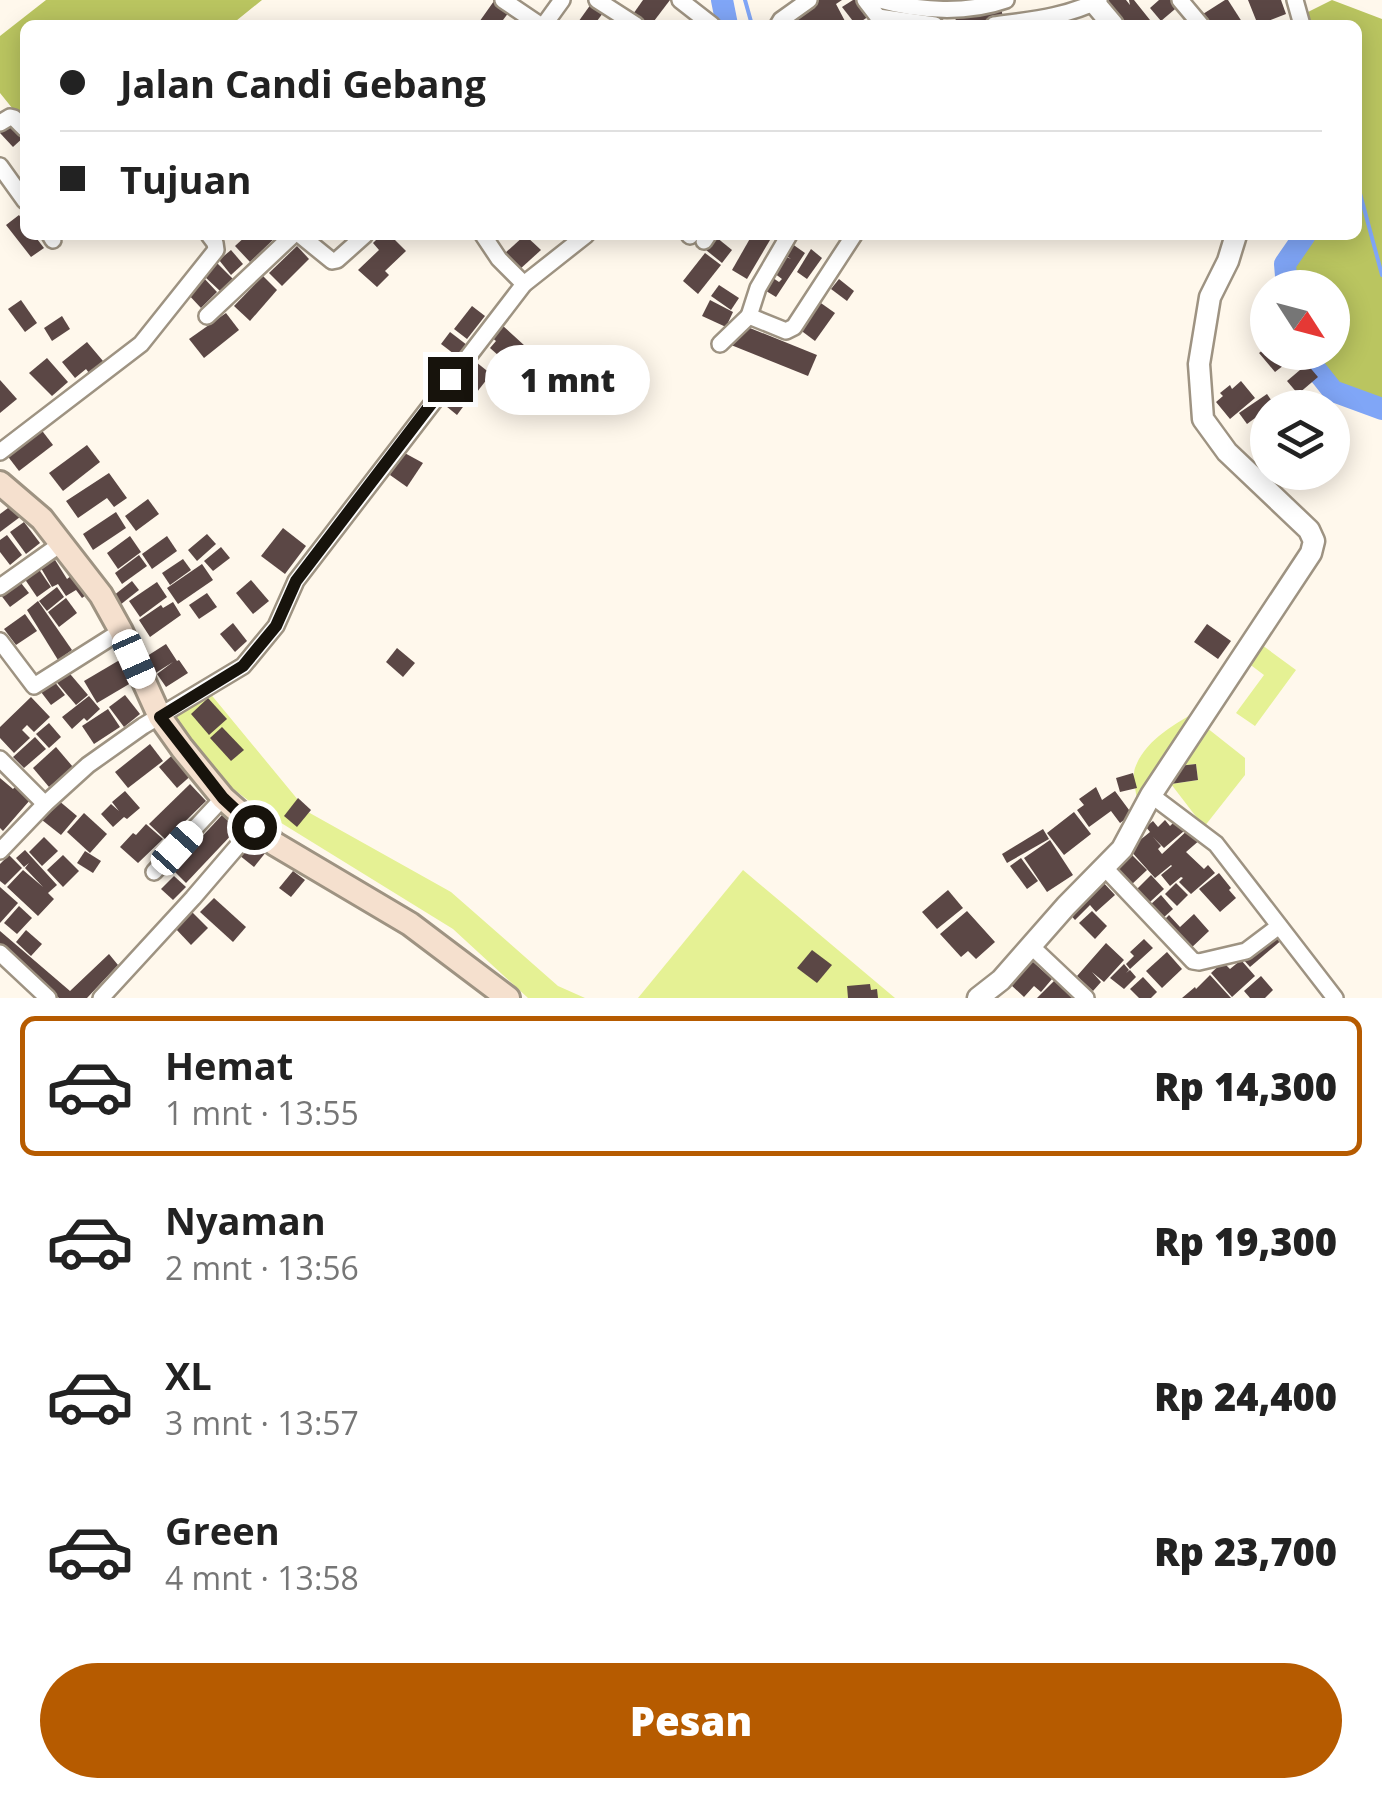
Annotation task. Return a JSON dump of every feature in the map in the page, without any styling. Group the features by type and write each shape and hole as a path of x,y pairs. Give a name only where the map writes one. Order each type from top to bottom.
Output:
{"main road":[{"path":"0,483 42,519 101,596 121,630 160,717 223,798 275,844 410,924 508,998"}],"street":[{"path":"546,20 562,0"},
{"path":"596,0 628,20"},
{"path":"680,0 706,20"},
{"path":"781,20 809,0"},
{"path":"880,0 934,11"},
{"path":"1180,0 1197,20"},
{"path":"508,1 535,20"},
{"path":"878,20 1003,1"},
{"path":"1042,20 1095,1"},
{"path":"0,166 20,194"},
{"path":"0,452 141,344 216,250 212,240"},
{"path":"207,316 291,240"},
{"path":"303,240 332,261 360,240"},
{"path":"341,240 350,249"},
{"path":"487,240 499,260 524,284"},
{"path":"0,851 88,765 243,666 276,626 296,581 524,284 580,240"},
{"path":"720,344 749,316 758,288 786,240"},
{"path":"749,316 786,332 791,330 851,240"},
{"path":"978,998 1002,980 1122,849 1151,794 1311,553 1314,541 1309,530 1227,452 1203,420 1199,364 1210,297 1234,240"},
{"path":"0,587 62,543"},
{"path":"0,641 34,686 121,630"},
{"path":"0,759 44,804"},
{"path":"1151,794 1216,844 1335,998"},
{"path":"154,872 223,798"},
{"path":"101,998 254,827"},
{"path":"1104,866 1193,961 1246,951 1280,926"},
{"path":"1032,946 1086,998"},
{"path":"0,953 48,998"}],"green space":[{"path":"46,0 262,0 237,20 20,20"},
{"path":"1332,0 1382,19 1382,400 1337,383 1326,370 1350,370 1350,270 1289,270 1288,265 1306,240 1362,240 1362,20 1292,20"},
{"path":"20,20 20,118 0,93 0,36"},
{"path":"1262,645 1296,670 1255,726 1236,713 1264,675 1248,663"},
{"path":"204,686 308,812 451,892 558,986 585,998 528,998 453,929 265,813 232,788 169,714"},
{"path":"1199,710 1158,779 1137,800 1135,768 1146,749"},
{"path":"1202,724 1245,758 1245,775 1204,827 1171,784 1198,780 1196,764 1169,767"},
{"path":"743,870 895,998 638,998"}],"building":[{"path":"643,0 670,0 655,20 631,17"},
{"path":"819,0 842,0 836,4 844,20 788,19"},
{"path":"853,0 863,0 872,14 863,20 852,20 842,7"},
{"path":"1126,0 1130,5 1129,0 1134,0 1150,20 1122,20 1103,2"},
{"path":"1159,0 1177,0 1181,4 1162,20 1150,8"},
{"path":"1228,0 1241,20 1207,20 1203,14"},
{"path":"1248,0 1281,0 1286,14 1256,20"},
{"path":"494,1 509,12 503,20 481,20"},
{"path":"591,4 603,13 598,20 580,20"},
{"path":"1001,7 1003,18 956,20 955,12"},
{"path":"14,121 20,129 20,141 13,147 0,133"},
{"path":"19,215 20,240 38,240 44,248 31,257 6,225"},
{"path":"242,240 273,240 250,262 235,246"},
{"path":"395,240 406,251 385,271 389,275 377,287 358,270 379,250 373,243"},
{"path":"519,240 530,240 541,250 519,270 504,254"},
{"path":"714,240 720,240 732,250 722,263 706,250"},
{"path":"749,240 770,240 747,279 732,270"},
{"path":"788,241 805,253 776,297 761,288 768,278 779,282 782,279 770,270 781,254 791,259 781,252"},
{"path":"297,246 309,259 282,286 269,273"},
{"path":"811,249 822,258 807,279 797,272"},
{"path":"231,250 243,264 231,275 219,260"},
{"path":"705,253 721,265 698,294 683,281"},
{"path":"217,263 233,279 220,291 204,276"},
{"path":"202,276 217,292 201,308 186,292"},
{"path":"263,276 277,290 250,321 234,306"},
{"path":"839,279 854,291 847,301 831,289"},
{"path":"719,285 739,298 731,310 711,296"},
{"path":"21,300 37,323 25,332 8,309"},
{"path":"710,300 733,312 726,327 702,316"},
{"path":"818,301 835,313 815,341 799,329"},
{"path":"472,306 485,316 467,339 454,329"},
{"path":"226,313 239,330 204,358 189,339"},
{"path":"62,316 70,329 52,341 44,328"},
{"path":"740,324 817,355 808,376 731,345"},
{"path":"502,325 525,346 508,364 490,348 496,341 491,337"},
{"path":"450,332 467,345 458,357 441,344"},
{"path":"87,342 103,361 75,378 62,362"},
{"path":"47,358 68,382 52,396 29,373"},
{"path":"471,358 491,374 477,392 457,376"},
{"path":"1300,370 1312,370 1318,377 1303,390 1295,390 1287,381"},
{"path":"0,380 17,399 0,413"},
{"path":"1241,381 1250,392 1250,402 1230,419 1216,402 1230,385 1232,389"},
{"path":"463,383 474,392 457,415 441,402 453,387 457,390"},
{"path":"1250,406 1250,422 1247,424 1239,413"},
{"path":"40,428 53,445 19,471 6,454"},
{"path":"87,445 100,462 63,491 49,473"},
{"path":"401,451 423,463 407,487 390,475"},
{"path":"109,473 127,498 114,507 107,498 78,518 66,501"},
{"path":"148,499 159,514 136,531 125,516"},
{"path":"12,505 20,517 0,532 0,514"},
{"path":"116,512 126,528 93,550 83,534"},
{"path":"24,522 40,543 26,554 10,532"},
{"path":"283,528 306,546 285,574 261,556"},
{"path":"207,534 216,544 197,561 188,550"},
{"path":"7,535 22,555 10,565 0,552 0,540"},
{"path":"130,536 141,552 118,569 107,553"},
{"path":"167,536 177,551 152,569 142,554"},
{"path":"221,547 230,558 213,571 204,561"},
{"path":"52,555 67,579 79,570 93,590 82,598 76,590 66,596 58,584 52,587 38,563"},
{"path":"139,555 147,566 122,584 115,573"},
{"path":"183,559 191,570 170,585 162,573"},
{"path":"202,564 213,580 178,604 167,588"},
{"path":"38,568 51,587 37,597 24,578"},
{"path":"17,578 29,593 10,607 0,594"},
{"path":"251,580 269,601 253,614 236,593"},
{"path":"132,581 139,590 120,605 113,596"},
{"path":"157,582 167,597 140,617 129,601"},
{"path":"57,587 64,597 47,611 39,601"},
{"path":"207,593 217,607 199,619 189,605"},
{"path":"66,598 77,613 59,627 48,612"},
{"path":"38,601 72,650 58,660 27,610"},
{"path":"173,602 181,615 150,637 139,620"},
{"path":"25,614 37,631 16,645 4,629"},
{"path":"233,623 247,641 235,652 220,634"},
{"path":"1207,624 1231,641 1218,659 1194,642"},
{"path":"166,644 188,673 166,687 157,674 173,662 154,674 144,658"},
{"path":"397,648 415,663 403,677 386,662"},
{"path":"123,658 136,680 97,703 84,681"},
{"path":"65,668 88,695 76,705 53,678"},
{"path":"54,681 65,695 51,705 41,692"},
{"path":"125,695 140,714 124,727 109,707"},
{"path":"89,696 100,709 72,729 62,717"},
{"path":"31,697 50,717 34,732 27,725 22,730 30,738 14,753 0,738 0,727"},
{"path":"208,698 227,719 209,735 191,714"},
{"path":"108,709 120,727 94,744 82,726"},
{"path":"49,723 61,737 49,748 36,734"},
{"path":"222,727 244,750 231,761 210,738"},
{"path":"35,737 46,749 24,768 13,757"},
{"path":"150,744 163,761 128,788 115,772"},
{"path":"56,747 73,767 49,787 33,768"},
{"path":"176,752 194,773 177,788 159,767"},
{"path":"1196,764 1198,780 1171,784 1169,767"},
{"path":"1133,773 1137,788 1120,792 1116,778"},
{"path":"0,778 30,800 3,831 0,828"},
{"path":"190,784 206,801 166,840 149,824"},
{"path":"1096,787 1102,800 1115,791 1132,814 1120,823 1111,811 1089,827 1077,810 1084,805 1079,799"},
{"path":"125,791 140,808 113,827 101,814 111,804 119,811 112,802"},
{"path":"298,798 311,810 297,827 284,816"},
{"path":"58,800 77,816 61,835 42,820"},
{"path":"1074,812 1091,834 1064,855 1047,833"},
{"path":"84,813 107,834 90,853 67,832"},
{"path":"222,815 237,829 186,883 172,869"},
{"path":"1165,820 1170,826 1175,821 1184,831 1164,848 1153,837 1162,854 1191,827 1201,839 1186,852 1204,869 1208,865 1215,873 1191,894 1179,882 1183,878 1170,886 1161,875 1171,865 1155,878 1129,849 1150,832 1146,827 1153,821 1158,827"},
{"path":"146,824 163,839 138,863 120,847"},
{"path":"1043,829 1049,839 1007,863 1002,854"},
{"path":"255,835 270,847 254,867 239,855"},
{"path":"44,837 58,851 42,866 29,852"},
{"path":"1050,840 1073,875 1047,892 1024,858"},
{"path":"25,850 57,885 48,893 54,899 38,916 7,887 23,870 43,887 25,868 29,863 24,867 16,858"},
{"path":"85,851 101,861 93,873 77,863"},
{"path":"1130,853 1147,870 1130,886 1110,866"},
{"path":"9,855 22,868 5,885 0,881 0,864"},
{"path":"63,855 79,871 63,887 47,870"},
{"path":"1021,858 1038,881 1027,889 1010,866"},
{"path":"293,871 305,880 291,897 279,888"},
{"path":"1219,873 1236,898 1220,912 1199,889"},
{"path":"1151,875 1164,889 1150,902 1137,889"},
{"path":"174,876 186,887 173,900 161,889"},
{"path":"1101,880 1115,895 1096,912 1090,905 1075,920 1067,911"},
{"path":"1176,883 1188,895 1177,906 1165,894"},
{"path":"0,887 18,903 0,923"},
{"path":"948,890 963,908 937,929 922,912"},
{"path":"1161,895 1173,909 1162,919 1150,905"},
{"path":"214,898 246,927 233,942 200,912"},
{"path":"19,906 32,918 17,934 4,923"},
{"path":"191,911 208,928 191,945 175,928"},
{"path":"967,911 995,942 976,959 968,951 961,957 940,934"},
{"path":"1092,911 1107,926 1095,939 1079,923"},
{"path":"1194,914 1209,931 1189,950 1160,924 1169,915 1180,927"},
{"path":"26,930 42,944 31,956 16,942"},
{"path":"1275,930 1283,939 1250,967 1242,958"},
{"path":"0,931 70,991 109,954 118,965 87,998 59,998 0,947"},
{"path":"1144,939 1153,948 1130,969 1126,964 1134,956 1130,952"},
{"path":"1106,943 1124,960 1104,982 1092,972 1101,982 1093,991 1077,976"},
{"path":"812,950 832,965 817,983 797,968"},
{"path":"1167,952 1182,969 1162,988 1146,971"},
{"path":"1241,960 1255,976 1232,997 1211,973 1223,962 1230,969"},
{"path":"1032,961 1052,979 1041,992 1034,986 1024,997 1011,985"},
{"path":"1124,964 1129,970 1126,973 1130,970 1136,977 1124,989 1110,978"},
{"path":"1210,975 1231,998 1182,998 1196,989"},
{"path":"1261,976 1273,990 1265,998 1250,998 1244,991"},
{"path":"1143,977 1157,992 1151,998 1139,998 1130,989"},
{"path":"1057,978 1077,998 1037,998"},
{"path":"870,984 871,990 877,989 878,998 848,998 847,986"}],"waterway":[{"path":"722,0 726,20"},
{"path":"745,0 751,20"},
{"path":"1362,201 1382,275"},
{"path":"1286,270 1285,264 1302,240"},
{"path":"1316,370 1333,391 1382,409"}],"route":[{"path":"254,827 223,798 160,717 243,666 276,626 296,581 450,379"}]}
